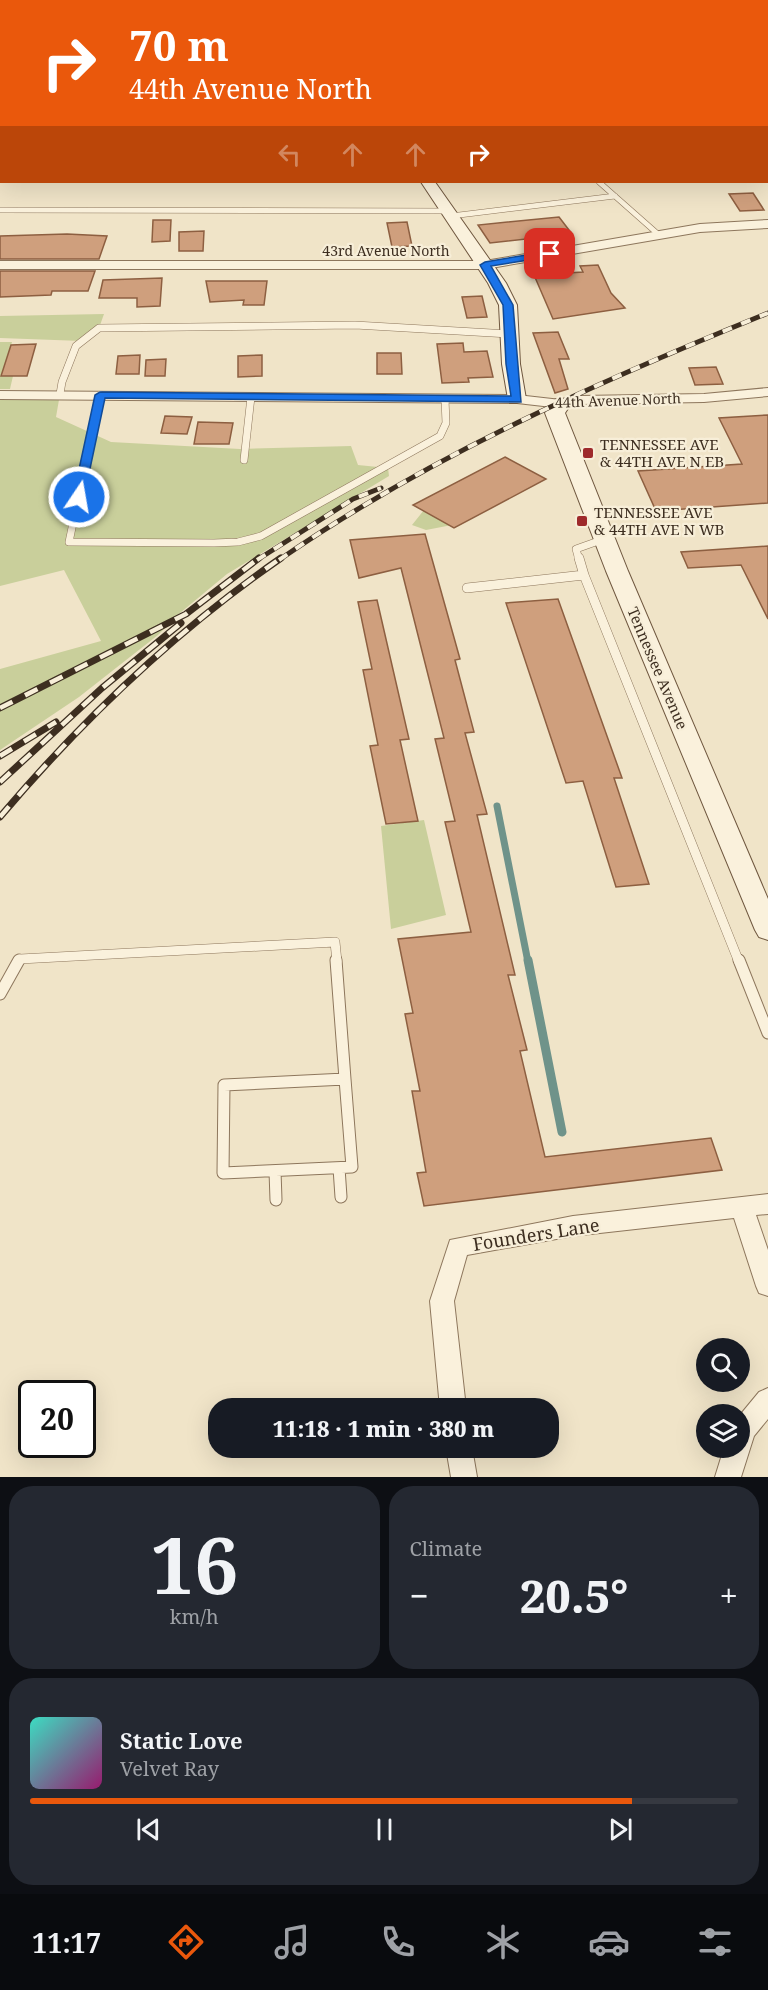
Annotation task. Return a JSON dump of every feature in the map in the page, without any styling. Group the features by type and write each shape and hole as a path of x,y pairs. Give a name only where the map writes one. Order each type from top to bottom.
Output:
{"street":[{"path":"429,183 485,265 508,305 517,399"},
{"name":"43rd Avenue North","path":"0,265 485,265 700,228 768,224"},
{"name":"44th Avenue North","path":"0,395 517,399 561,404 580,400 704,398 768,392"},
{"name":"Tennessee Avenue","path":"561,404 555,413 604,539 768,930"},
{"name":"Founders Lane","path":"452,1398 442,1301 458,1247 573,1226 768,1204"},
{"path":"742,1208 768,1286"},
{"path":"750,1421 768,1400"},
{"path":"461,1458 464,1477"},
{"path":"728,1477 734,1458"}],"lane":[{"path":"600,183 659,235"},
{"path":"0,210 449,213 615,196"},
{"path":"60,394 62,381 76,346 99,328 355,325 509,334"},
{"path":"100,395 69,542 214,543 238,542 261,537 440,436 447,425 445,399"},
{"path":"244,460 251,397"},
{"path":"604,539 576,549 584,575 768,1034"},
{"path":"466,588 584,575"},
{"path":"0,994 20,959 335,942 347,1079 352,1167 223,1173 224,1085 347,1079"},
{"path":"339,1168 341,1197"},
{"path":"275,1171 276,1200"}],"green space":[{"path":"104,314 99,328 82,341 0,338 0,316"},
{"path":"0,342 12,342 2,375 13,376 10,389 0,389"},
{"path":"60,394 56,417 111,442 240,449 351,446 358,465 388,468 389,476 227,574 180,613 158,635 79,697 0,750 0,669 101,641 64,570 0,586 0,395"},
{"path":"424,510 452,525 426,530 412,525"},
{"path":"424,820 446,915 391,929 381,826"}],"building":[{"path":"753,193 764,210 740,211 729,194"},
{"path":"559,217 572,234 490,243 478,225"},
{"path":"153,220 171,220 170,241 152,242"},
{"path":"407,222 412,246 392,247 387,223"},
{"path":"204,231 203,251 179,251 179,232"},
{"path":"67,234 107,236 99,259 0,259 0,236"},
{"path":"598,265 611,293 625,308 553,319 534,275 583,272 580,266"},
{"path":"0,271 95,271 88,291 52,291 51,295 0,297"},
{"path":"162,278 160,306 137,307 137,298 99,298 103,280"},
{"path":"206,281 267,281 264,305 243,305 244,300 210,302"},
{"path":"482,296 487,317 467,318 462,297"},
{"path":"558,332 569,359 559,359 568,389 555,393 533,333"},
{"path":"463,343 464,352 487,351 493,377 468,378 469,382 442,383 437,344"},
{"path":"36,344 27,376 1,376 11,345"},
{"path":"377,353 401,353 402,374 377,374"},
{"path":"140,355 139,374 116,374 118,356"},
{"path":"262,355 262,376 238,377 238,356"},
{"path":"166,359 165,376 145,376 146,360"},
{"path":"716,367 723,384 695,385 689,368"},
{"path":"768,415 768,503 656,511 638,471 742,464 719,418"},
{"path":"165,416 192,417 187,434 161,433"},
{"path":"198,422 233,423 229,444 194,444"},
{"path":"505,457 546,479 454,528 413,505"},
{"path":"425,534 460,659 455,660 474,732 465,733 487,814 477,815 515,975 508,975 527,1050 520,1051 545,1157 711,1138 722,1170 424,1206 417,1173 426,1172 412,1091 420,1091 405,1014 413,1013 398,939 471,932 445,822 455,821 435,739 444,738 401,568 359,578 350,540"},
{"path":"768,546 768,619 741,565 688,568 681,552"},
{"path":"558,599 622,778 614,778 649,884 616,887 583,781 566,783 506,603"},
{"path":"377,600 409,739 400,740 418,821 386,824 370,746 378,745 363,670 372,669 358,602"}],"waterway":[{"path":"497,806 528,962"},
{"path":"528,960 562,1132"}],"railway":[{"path":"279,560 396,487 517,423 641,366 768,313"},
{"path":"257,560 353,499 381,488"},
{"path":"0,708 186,614 259,558"},
{"path":"0,817 64,746 132,678 205,615 281,558"},
{"path":"0,782 102,688 181,623"},
{"path":"0,756 56,722"}],"place":[{"name":"TENNESSEE AVE & 44TH AVE N EB","path":"588,453"},
{"name":"TENNESSEE AVE & 44TH AVE N WB","path":"582,521"}],"route":[{"path":"79,497 100,395 517,399 511,364 508,305 485,265 550,254"}]}
